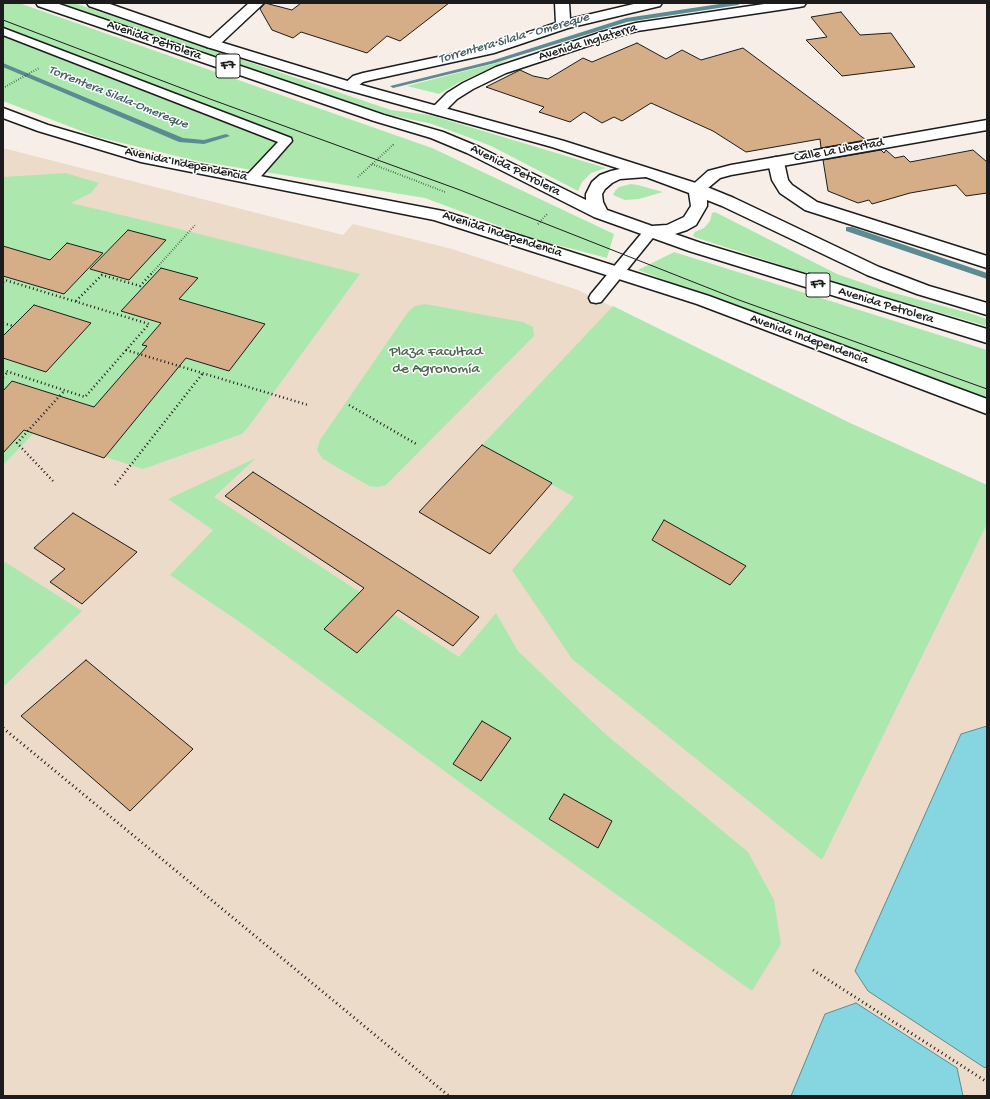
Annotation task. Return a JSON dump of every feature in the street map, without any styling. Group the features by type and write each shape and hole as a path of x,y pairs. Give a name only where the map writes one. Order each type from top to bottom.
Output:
{"main road":[{"name":"Avenida Petrolera","path":"43,3 437,135 473,150 600,213 695,247 987,336"},
{"name":"Avenida Petrolera","path":"94,3 212,44 349,86 438,110 653,174 728,202 873,271 923,290 987,309"},
{"path":"212,44 258,3"},
{"path":"562,3 563,25"},
{"name":"Avenida Inglaterra","path":"349,86 358,79 368,76 489,50 563,25 655,3"},
{"name":"Avenida Inglaterra","path":"438,110 452,96 468,86 501,70 607,35 636,27 799,3"},
{"name":"Avenida Independencia","path":"3,113 43,128 147,159 437,215 703,300 987,407"},
{"name":"Calle La Libertad","path":"696,189 714,174 987,125"},
{"path":"776,162 780,180 786,189 811,206 987,262"},
{"path":"600,213 595,202 594,194 598,186 606,179 617,174 631,172 653,174"},
{"path":"651,231 668,230 681,226 690,221 699,206 699,198 696,189"}],"lane":[{"path":"3,31 286,141 250,179"},
{"path":"596,298 651,231"}],"path":[{"path":"3,88 38,68"},
{"path":"336,196 413,128"},
{"path":"76,301 102,275 140,286 196,224"},
{"path":"3,282 5,280 149,324 85,397 3,370"},
{"path":"3,323 13,326"},
{"path":"126,350 308,405"},
{"path":"3,377 8,372"},
{"path":"115,485 203,373"},
{"path":"53,481 17,443 65,390"},
{"path":"350,405 418,445"},
{"path":"3,728 449,1096"},
{"path":"813,970 987,1082"}],"shaded area":[{"path":"3,148 343,235 353,224 452,249 578,290 850,423 987,485 987,1096 3,1096"}],"green space":[{"path":"3,3 19,3 432,148 614,234 607,258 534,239 425,198 197,161 97,137 3,101"},
{"path":"60,3 74,3 391,110 430,115 606,168 591,173 582,182 578,191 491,146 432,124 390,115 286,81"},
{"path":"508,60 458,83 439,94 407,86"},
{"path":"66,173 99,183 91,193 71,203 360,274 242,434 143,469 33,434 3,465 3,177"},
{"path":"631,184 663,192 639,199 625,200 613,195 619,187"},
{"path":"715,212 837,274 883,290 987,319 987,326 843,285 694,237 693,235 695,232 704,228 710,221 712,213"},
{"path":"674,252 987,350 987,402 638,270"},
{"name":"Plaza Facultad de Agronomía","path":"425,304 523,322 533,327 534,336 386,485 378,487 369,486 323,459 317,450 320,440 408,312 415,306"},
{"path":"613,306 850,423 987,485 987,524 822,860 572,659 512,570 574,497 482,445"},
{"path":"256,458 214,497 459,657 496,613 518,651 603,732 748,852 774,900 781,944 752,991 491,805 247,627 170,575 213,530 168,499"},
{"path":"5,562 82,611 3,687 3,564"}],"water":[{"path":"987,726 987,1065 985,1068 868,991 855,971 961,734"},
{"path":"856,1003 957,1068 963,1096 791,1096 825,1014"}],"building":[{"path":"265,3 292,10 301,3 449,3 400,41 387,36 367,53 301,32 293,38 272,30 260,9"},
{"path":"841,12 860,35 891,33 915,67 842,76 806,40 827,37 811,17"},
{"path":"637,43 666,59 682,50 701,60 743,48 866,140 821,148 820,139 746,152 713,131 651,103 622,121 614,117 602,123 584,112 570,122 539,112 544,107 486,87 520,70 533,76 548,79 583,58 592,62"},
{"path":"881,150 884,153 886,150 895,158 904,156 910,162 973,150 987,162 987,193 966,196 956,185 910,193 872,204 869,200 858,203 828,191 823,160"},
{"path":"128,230 166,240 129,280 90,269"},
{"path":"67,243 103,253 64,294 3,276 3,246 50,260"},
{"path":"161,268 198,278 179,299 265,324 229,371 186,358 104,458 24,430 3,453 3,391 12,381 94,407 147,346 142,345 161,323 121,311"},
{"path":"34,305 91,323 46,372 3,358 3,336"},
{"path":"482,445 552,483 490,554 419,512"},
{"path":"253,472 479,617 453,646 398,610 357,653 324,629 364,588 225,496"},
{"path":"73,513 137,552 82,604 50,582 65,569 34,548"},
{"path":"664,520 746,566 730,585 652,540"},
{"path":"86,660 193,749 130,811 21,716"},
{"path":"482,721 511,738 481,781 453,764"},
{"path":"564,794 612,821 598,848 549,819"}],"waterway":[{"name":"Torrentera Silala - Omereque","path":"393,86 493,62 626,20 738,3"},
{"name":"Torrentera Silala-Omereque","path":"3,65 182,140 204,142 226,136"},
{"path":"849,229 987,276"}],"tram line":[{"path":"3,20 210,99 460,190 739,300 987,389"}]}
